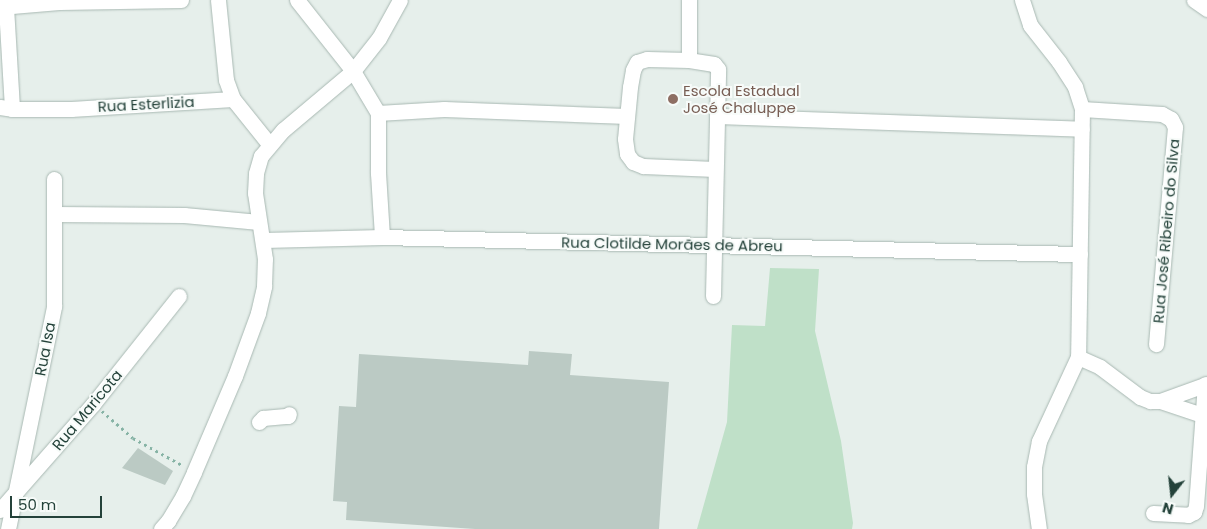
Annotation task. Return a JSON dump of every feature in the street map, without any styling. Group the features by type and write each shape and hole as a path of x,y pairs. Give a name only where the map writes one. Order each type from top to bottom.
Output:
{"street":[{"path":"6,108 3,7 58,1 181,0"},
{"path":"218,0 226,80 233,99 269,144"},
{"path":"297,0 353,71 378,112 378,173 382,237"},
{"path":"160,529 178,504 194,472 235,376 258,313 264,286 264,240 259,222 256,193 256,173 261,156 269,144 353,71 379,38 400,0"},
{"path":"689,0 689,60"},
{"path":"1022,0 1030,25 1059,62 1075,87 1082,108 1078,357 1039,441 1034,467 1034,494 1039,529"},
{"path":"1194,0 1207,9"},
{"path":"713,296 718,69 714,64 689,60 647,59 637,62 633,70 627,116 627,154 633,162 662,168 715,169"},
{"name":"Rua Esterlizia","path":"6,108 71,108 233,99"},
{"name":"Rua José Ribeiro do Silva","path":"1082,108 1162,114 1171,119 1175,127 1156,344"},
{"path":"378,112 444,109 627,116"},
{"path":"717,116 1082,128"},
{"name":"Rua Isa","path":"16,493 54,306 54,179"},
{"path":"54,214 184,215 259,222"},
{"name":"Rua Clotilde Morães de Abreu","path":"264,240 382,237 1080,254"},
{"name":"Rua Maricota","path":"8,529 16,493 93,404 179,296"},
{"path":"1078,357 1100,367 1140,396 1202,414"},
{"path":"1153,513 1188,514 1194,512 1206,384 1160,401"},
{"path":"259,422 264,418 288,416 288,414"},
{"path":"0,510 16,493"}],"path":[{"path":"93,404 132,438 194,472"}],"green space":[{"path":"770,268 819,269 815,331 841,441 853,523 852,529 697,529 727,422 732,325 765,326"}],"building":[{"path":"529,351 572,354 570,375 669,382 659,529 475,529 346,520 347,502 333,501 339,406 356,407 359,354 528,365"},
{"path":"138,448 173,471 165,485 122,468"}],"place":[{"name":"Escola Estadual José Chaluppe","path":"673,99"}]}
